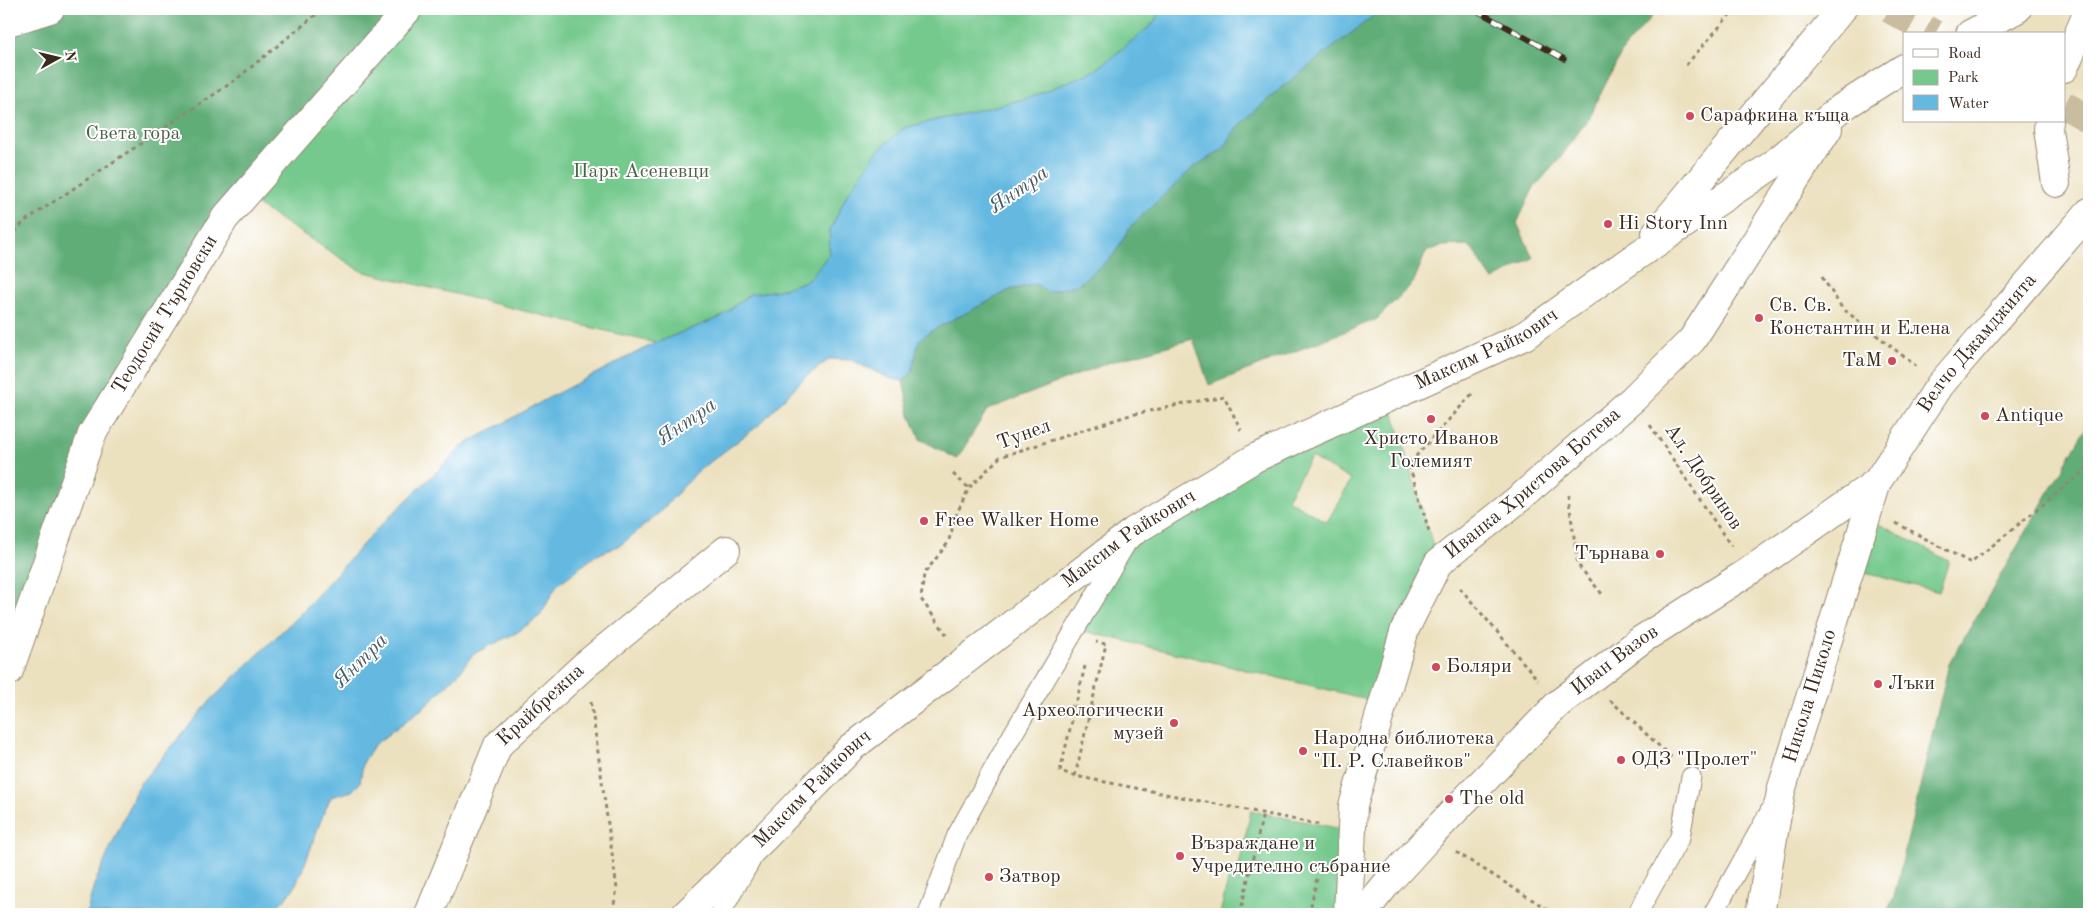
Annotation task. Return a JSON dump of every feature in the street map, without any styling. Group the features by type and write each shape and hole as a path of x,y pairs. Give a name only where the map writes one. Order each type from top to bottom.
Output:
{"street":[{"path":"9,22 50,9"},
{"name":"Теодосий Търновски","path":"9,671 92,434 224,218 408,9"},
{"path":"1635,257 1842,9"},
{"path":"1974,32 2018,9"},
{"path":"2066,63 2089,9"},
{"path":"1635,257 1771,166 1841,108 1903,69"},
{"name":"Иванка Христова Ботева","path":"1348,914 1353,806 1404,629 1438,563 1521,498 1633,399 1692,340 1841,108"},
{"path":"2049,122 2048,129 2056,183"},
{"name":"Велчо Джамджията","path":"1877,482 1940,385 2089,212"},
{"name":"Максим Райкович","path":"686,914 763,840 851,748 1134,531 1255,458 1524,336 1635,257"},
{"name":"Никола Пиколо","path":"1760,914 1781,791 1877,482"},
{"name":"Иван Вазов","path":"1362,914 1430,836 1558,704 1641,640 1748,572 1877,482"},
{"name":"Крайбрежна","path":"429,914 498,745 586,665 726,550"}],"lane":[{"path":"928,914 957,836 1010,739 1134,531"},
{"path":"1637,914 1680,837 1691,777"},
{"path":"1713,914 1781,791"},
{"path":"720,914 763,840"}],"path":[{"path":"9,238 25,221 234,81 322,9"},
{"path":"1686,65 1735,9"},
{"path":"1822,277 1842,308 1940,385"},
{"path":"1473,393 1409,464 1438,563 1558,704"},
{"name":"Тунел","path":"965,660 921,599 924,574 948,542 957,513 969,488 1000,457 1130,415 1224,396 1255,458"},
{"name":"Ал. Добринов","path":"1633,399 1748,572"},
{"path":"1564,460 1578,565 1602,594"},
{"path":"1868,509 1971,563 2089,467"},
{"path":"954,474 969,488"},
{"path":"1075,776 1106,644"},
{"path":"1087,659 1060,771 1075,776 1352,832"},
{"path":"586,665 617,889 612,914"},
{"path":"1589,679 1691,777"},
{"path":"1240,914 1264,814"},
{"path":"1430,836 1555,914"}],"green space":[{"name":"Света гора","path":"50,9 408,9 243,196 92,434 9,671 9,22"},
{"name":"Парк Асеневци","path":"408,9 1162,9 1153,24 1096,70 1029,98 903,128 830,230 829,255 807,281 779,290 750,294 721,317 655,343 361,271 243,196"},
{"path":"1382,9 1658,9 1623,50 1587,120 1561,157 1533,189 1517,223 1533,258 1493,280 1469,245 1441,246 1426,252 1413,283 1377,319 1209,385 1193,339 1113,361 987,410 957,459 920,439 910,415 903,381 912,372 919,340 931,331 1010,290 1036,284 1047,292 1077,285 1112,257 1132,225 1194,167 1223,149 1238,126 1281,88"},
{"path":"1389,397 1438,563 1383,703 1075,629 1134,531","holes":["1311,457 1351,480 1327,522 1287,499"]},
{"path":"2089,423 2089,912 2087,914 1886,914 1894,897 1949,664"},
{"path":"1879,524 1949,561 1939,592 1865,573"},
{"path":"1251,811 1352,831 1348,914 1220,914 1231,868 1238,870"}],"water":[{"name":"Янтра","path":"1162,9 1382,9 1281,88 1238,126 1223,149 1194,167 1132,225 1112,257 1077,285 1047,292 1036,284 1010,290 931,331 919,340 912,372 903,381 891,379 851,360 830,359 804,378 759,425 697,472 658,514 622,544 595,556 557,585 540,616 516,633 473,654 459,673 427,705 374,745 363,763 360,783 352,791 331,797 296,884 272,914 86,914 94,885 138,786 210,701 301,613 373,533 464,445 550,397 655,343 721,317 750,294 779,290 807,281 829,255 830,230 846,196 877,152 903,128 1029,98 1096,70 1153,24"}],"tunnel":[{"path":"1889,9 1931,32"},
{"path":"2066,106 2089,119"}],"railway":[{"path":"1474,9 1564,59"}],"place":[{"name":"Сарафкина къща","path":"1690,116"},
{"name":"Hi Story Inn","path":"1608,224"},
{"name":"Св. Св. Константин и Елена","path":"1759,318"},
{"name":"ТаМ","path":"1892,361"},
{"name":"Antique","path":"1985,416"},
{"name":"Христо Иванов Големият","path":"1431,419"},
{"name":"Free Walker Home","path":"924,521"},
{"name":"Търнава","path":"1660,554"},
{"name":"Боляри","path":"1436,667"},
{"name":"Лъки","path":"1878,684"},
{"name":"Археологически музей","path":"1174,723"},
{"name":"Народна библиотека \"П. Р. Славейков\"","path":"1303,751"},
{"name":"ОДЗ \"Пролет\"","path":"1621,760"},
{"name":"The old","path":"1449,799"},
{"name":"Възраждане и Учредително събрание","path":"1180,856"},
{"name":"Затвор","path":"989,877"}]}
